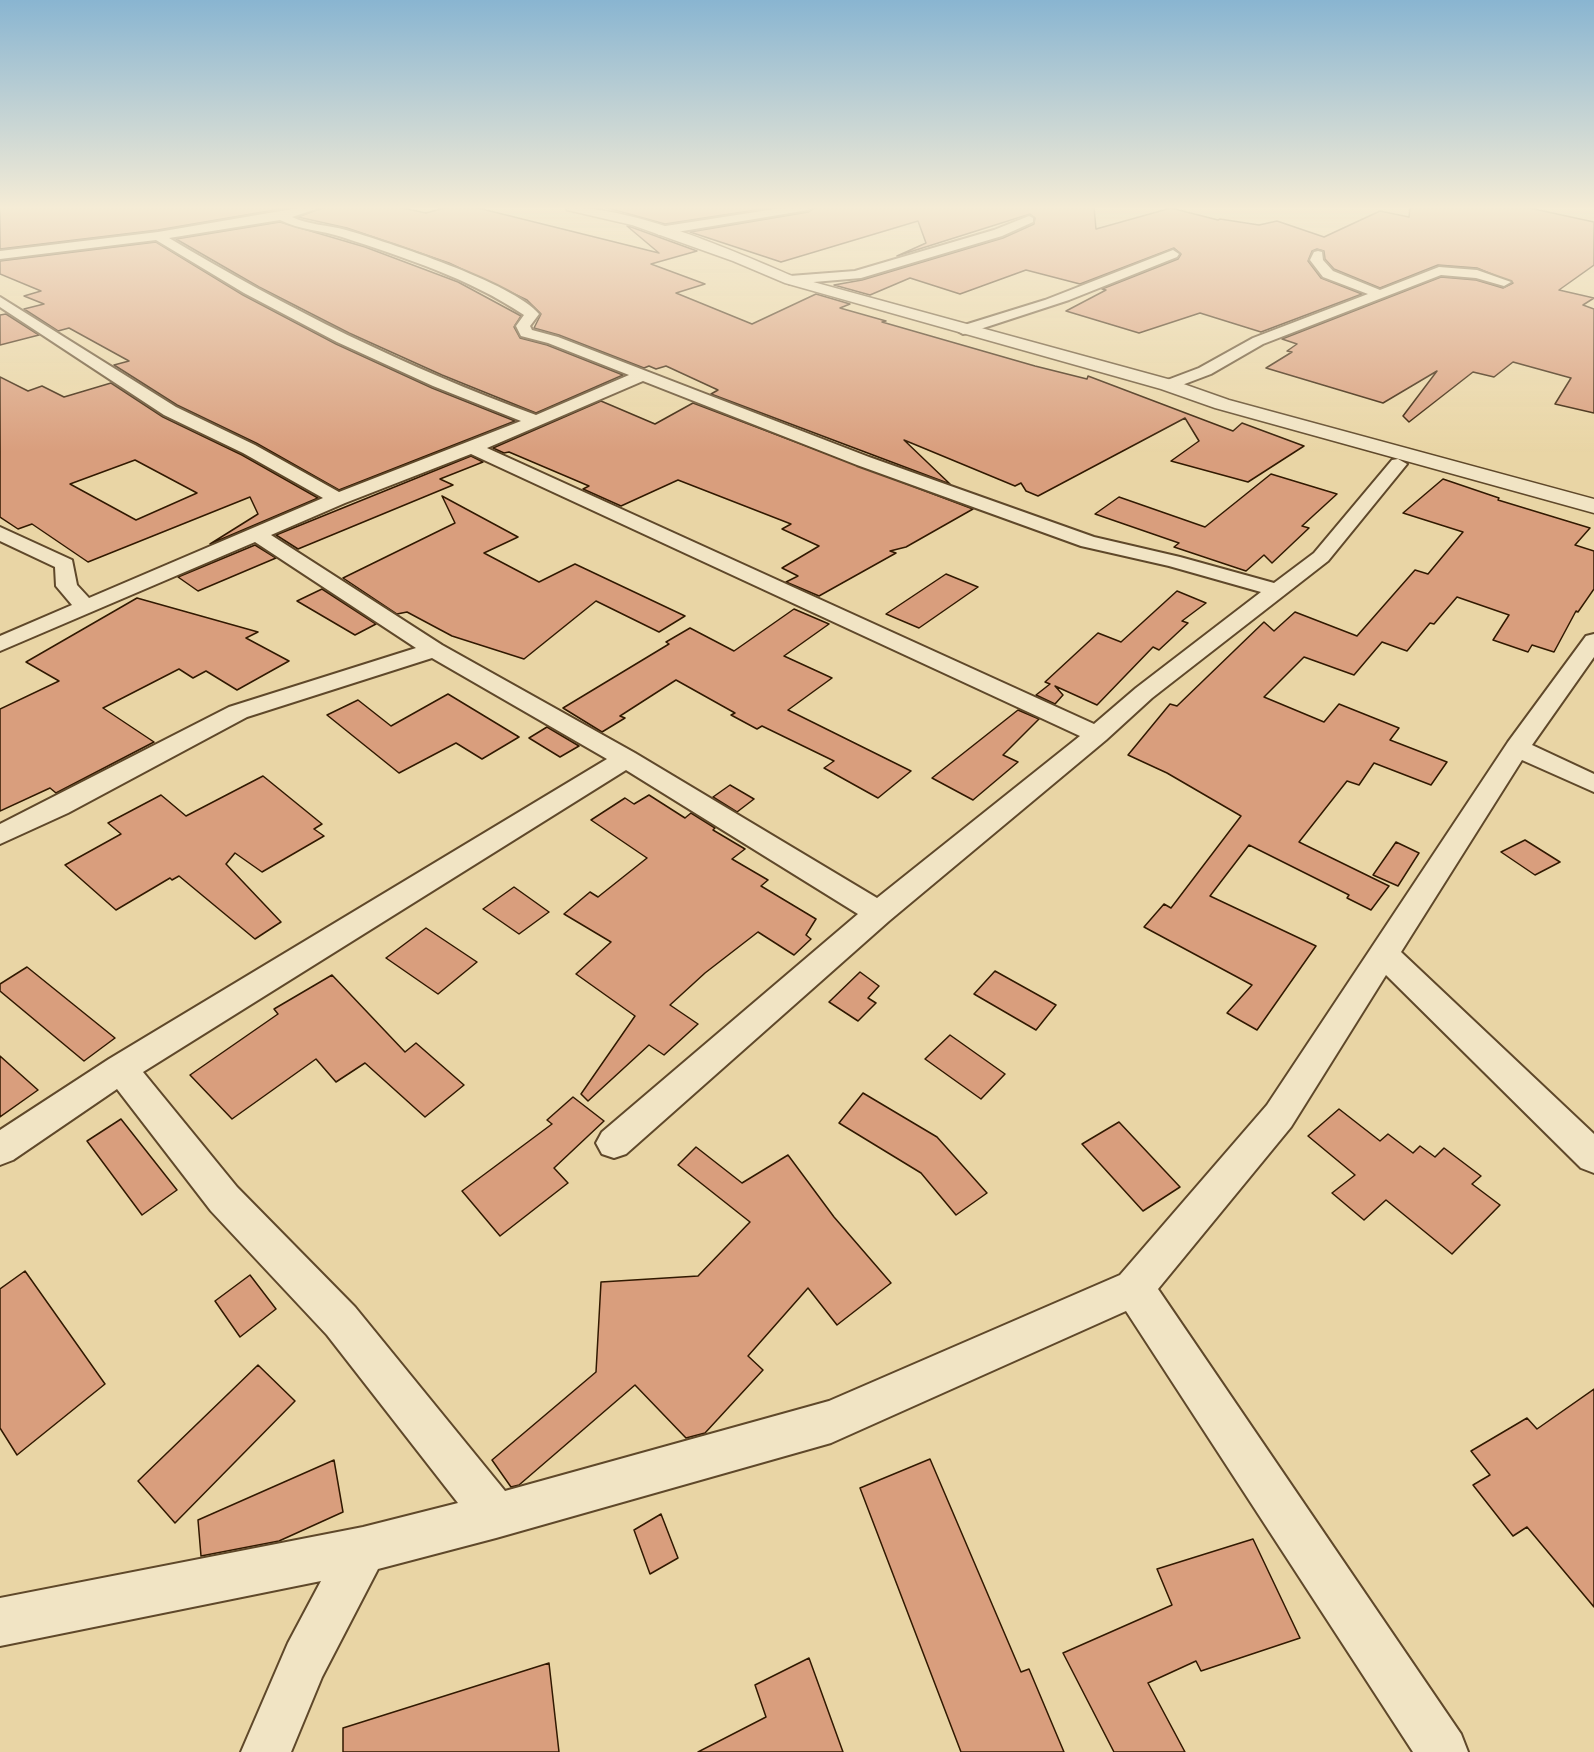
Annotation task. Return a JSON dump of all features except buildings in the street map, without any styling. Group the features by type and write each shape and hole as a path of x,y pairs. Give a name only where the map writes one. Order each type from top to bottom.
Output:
{"street":[{"path":"249,289 296,316 380,359 447,389 537,421"},
{"path":"490,289 532,314 523,326 526,333 553,340 863,461 1088,542 1173,561 1276,590"},
{"path":"834,289 963,330 1168,385 1222,404 1594,506"},
{"path":"856,289 856,295"},
{"path":"963,330 1084,289"},
{"path":"1366,289 1379,294"},
{"path":"1168,385 1204,371 1258,341 1393,289"},
{"path":"0,302 171,411 249,449 338,499"},
{"path":"0,644 338,499 472,448 641,376"},
{"path":"1354,439 1398,464 1437,463"},
{"path":"472,448 1097,735"},
{"path":"614,1143 879,913 1097,735 1144,693 1321,557 1398,464"},
{"path":"0,533 65,564 68,586 86,607"},
{"path":"258,535 434,650 626,759 879,913"},
{"path":"0,1622 363,1550 496,1516 831,1422 1134,1288 1279,1116 1517,748 1594,640"},
{"path":"0,835 238,712 434,650"},
{"path":"1517,748 1594,784"},
{"path":"0,1149 121,1069 626,759"},
{"path":"1384,954 1594,1157"},
{"path":"121,1069 224,1199 341,1321 496,1516"},
{"path":"1134,1288 1443,1752"},
{"path":"266,1752 305,1660 363,1550"}]}
